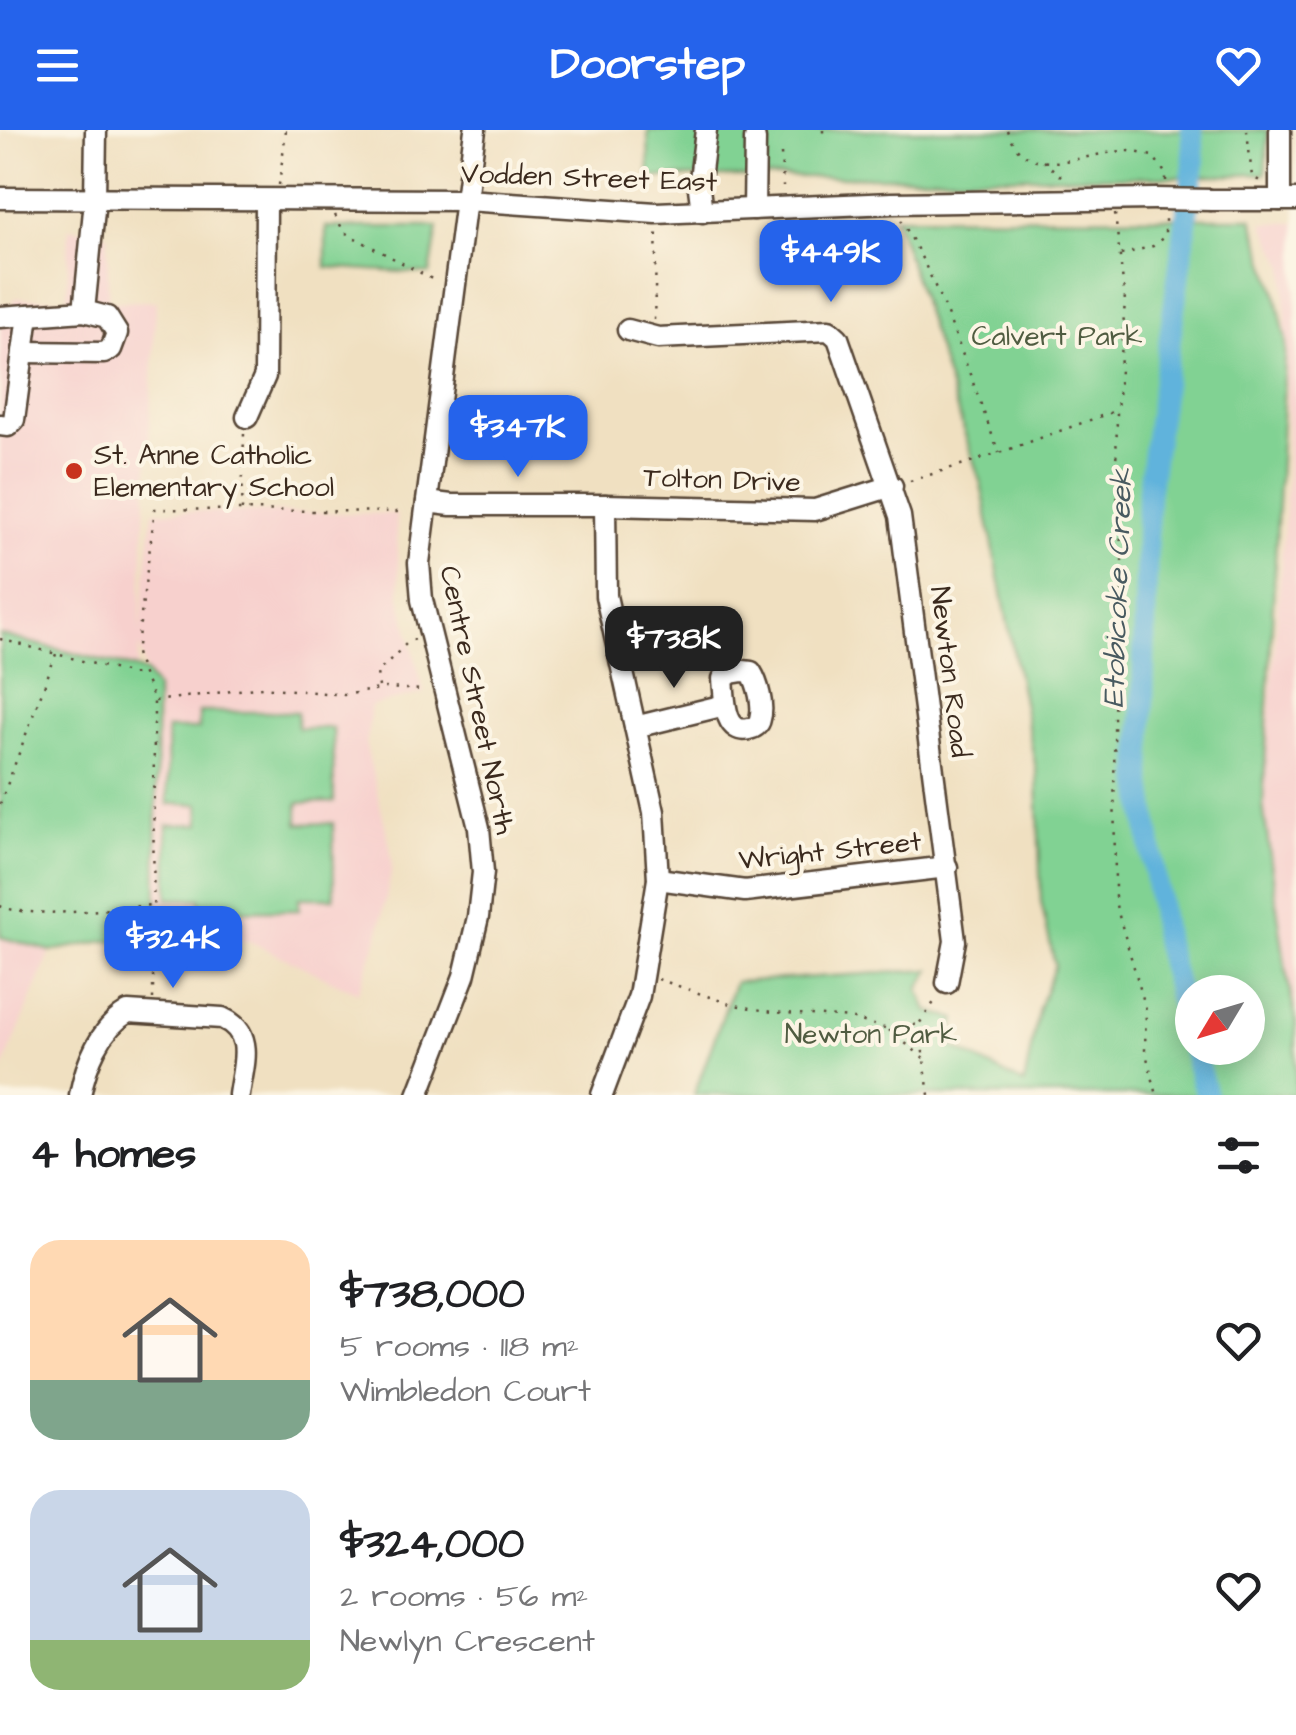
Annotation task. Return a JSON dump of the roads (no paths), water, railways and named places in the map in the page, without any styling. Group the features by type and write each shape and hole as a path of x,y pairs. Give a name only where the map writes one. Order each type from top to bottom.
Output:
{"street":[{"path":"84,310 95,200 96,130"},
{"name":"Centre Street North","path":"418,1095 464,976 478,916 482,872 479,828 422,600 418,563 474,130"},
{"path":"702,212 699,188 706,130"},
{"path":"1280,130 1288,200"},
{"path":"754,209 756,140"},
{"name":"Vodden Street East","path":"0,198 466,200 656,214 1114,198 1288,200"},
{"path":"246,417 264,376 271,201"},
{"path":"0,319 84,310 107,318 116,333 111,349 104,354 23,352"},
{"path":"0,425 8,426 14,420 28,315"},
{"name":"Newton Road","path":"628,330 653,336 829,330 838,338 892,486 907,555 955,941 947,983"},
{"name":"Tolton Drive","path":"427,502 451,506 815,510 892,486"},
{"path":"602,1095 639,996 658,879 654,812 606,596 605,505"},
{"path":"635,727 726,704"},
{"name":"Wright Street","path":"658,879 745,891 947,867"},
{"path":"80,1095 102,1033 128,1012 222,1018 236,1024 244,1038 239,1095"}],"waterway":[{"name":"Etobicoke Creek","path":"1175,981 1165,944 1141,777 1148,496 1194,164 1192,130"},
{"name":"Etobicoke Creek","path":"1198,1065 1206,1095"}],"place":[{"name":"St. Anne Catholic Elementary School","path":"74,471"}],"park label":[{"name":"Calvert Park","path":"1057,336"},
{"name":"Newton Park","path":"871,1034"}]}
